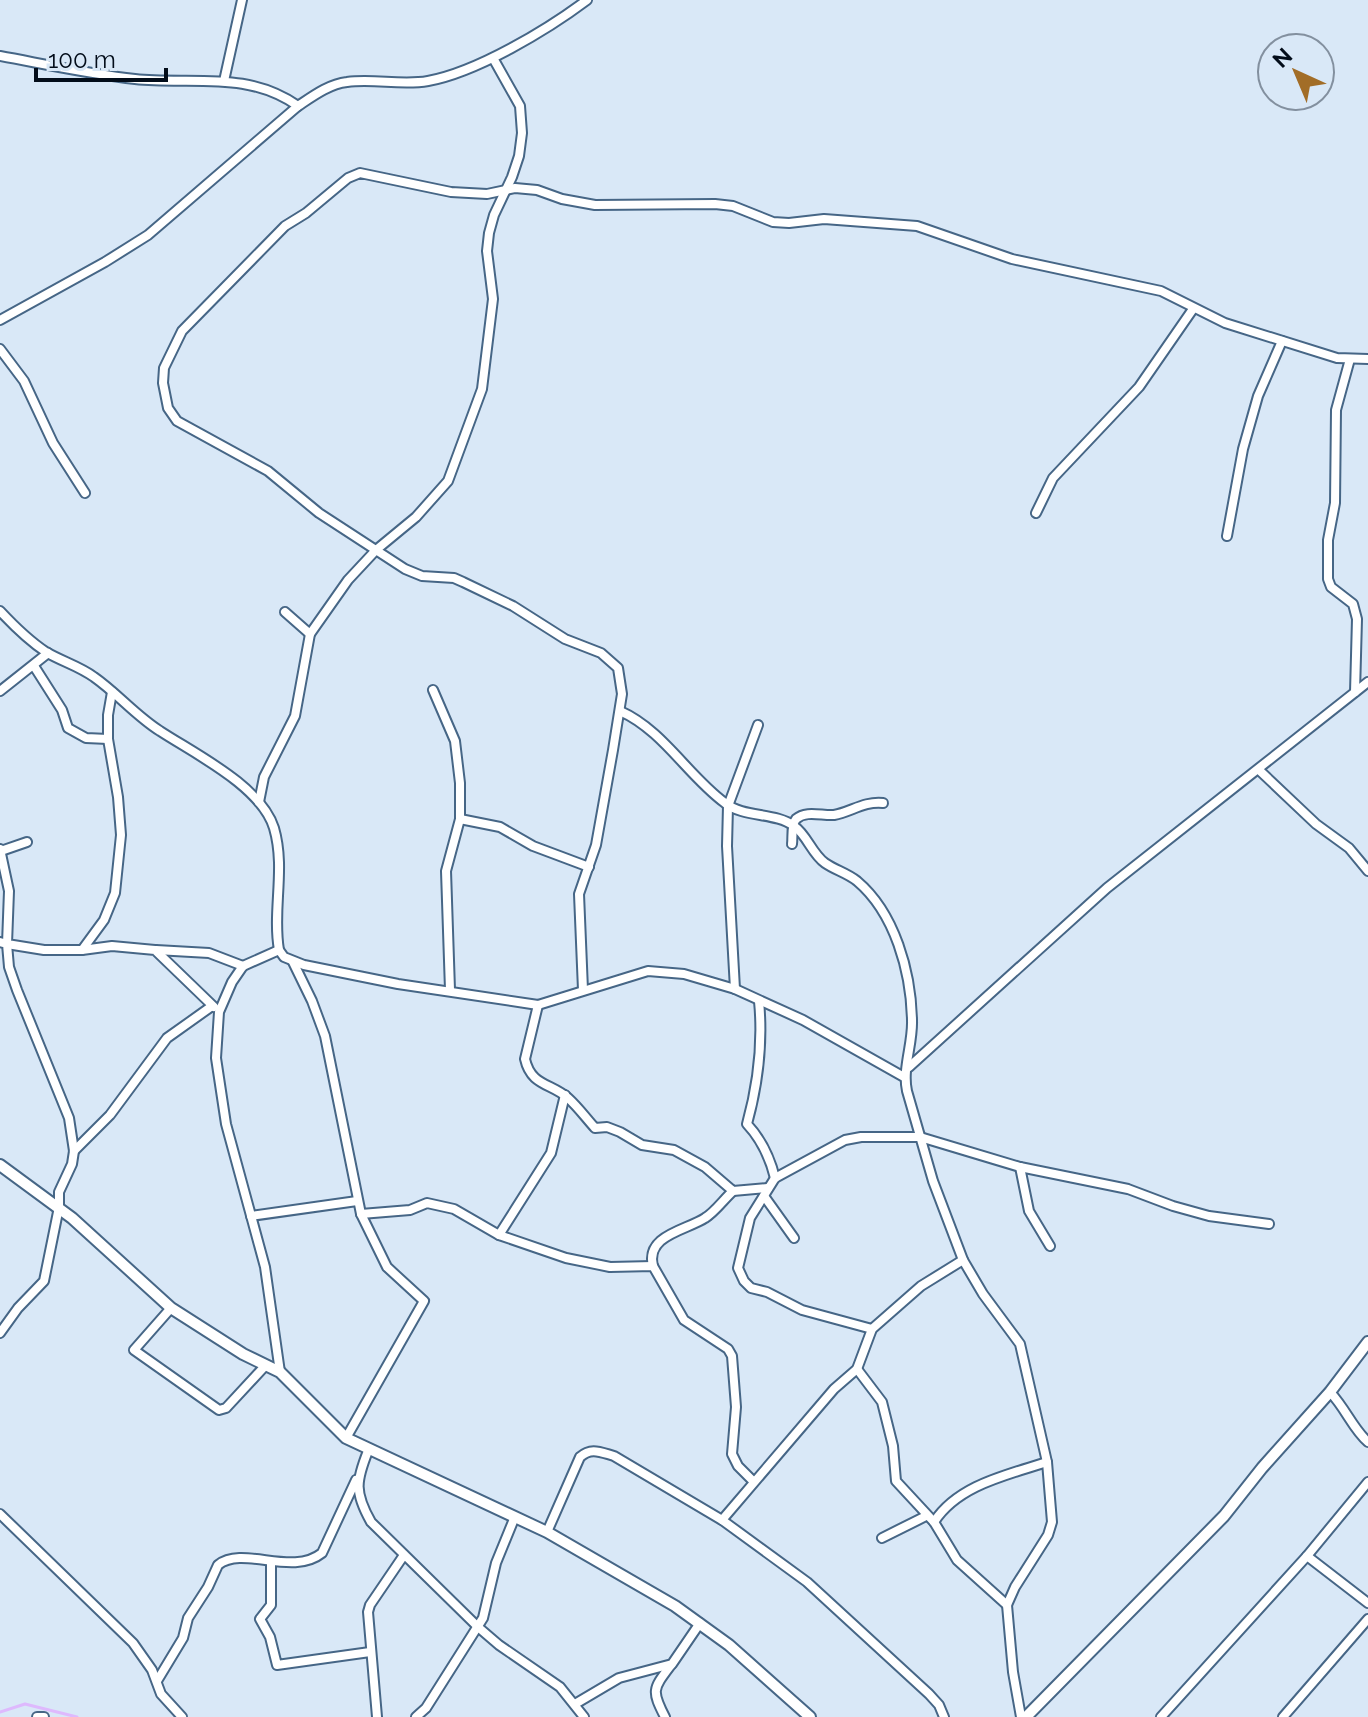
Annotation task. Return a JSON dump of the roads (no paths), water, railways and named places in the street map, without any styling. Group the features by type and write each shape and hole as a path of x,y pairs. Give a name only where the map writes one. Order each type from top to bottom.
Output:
{"street":[{"path":"224,81 242,0"},
{"path":"0,320 148,235 298,106 324,90 348,81 388,84 423,82 493,58 587,0"},
{"path":"0,56 137,79 224,81 283,96 298,106"},
{"path":"259,802 264,777 295,716 310,634 348,580 376,550 416,517 448,481 485,379 493,299 487,251 489,233 519,156 522,115 493,58"},
{"path":"583,990 580,887 596,845 620,711 620,671 601,653 565,639 513,606 463,582 414,573 319,513 268,471 171,415 165,398 164,368 182,331 285,226 348,178 360,173 451,192 487,194 515,188 537,190 562,199 595,205 722,205 766,220 789,223 824,219 917,226 1012,259 1149,288 1225,323 1337,358 1368,359"},
{"path":"1036,513 1053,478 1139,387 1193,309"},
{"path":"1227,536 1243,449 1258,396 1282,341"},
{"path":"0,349 24,381 53,443 85,493"},
{"path":"1350,359 1336,410 1335,503 1328,540 1328,579 1331,587 1353,604 1357,619 1355,692"},
{"path":"0,611 20,632 48,653 85,670 153,726 225,773 259,802 274,828 280,881 279,950 293,962 325,1036 361,1214 387,1267 424,1301 346,1438"},
{"path":"285,612 310,634"},
{"path":"0,691 48,653"},
{"path":"34,666 62,710 68,728 86,738 108,739"},
{"path":"906,1072 1107,888 1368,682"},
{"path":"433,690 446,715 458,754 460,819 446,871 450,990"},
{"path":"82,950 104,920 115,893 120,816 108,739 112,692"},
{"path":"620,711 649,730 700,783 728,806 793,825 825,863 860,884 895,937 908,977 912,1004 913,1032 906,1072 920,1137 963,1260 983,1294 1020,1344 1047,1462 1052,1522 1048,1535 1007,1605 1011,1656 1024,1717"},
{"path":"735,989 727,846 728,806 758,725"},
{"path":"1259,770 1316,824 1349,848 1368,871"},
{"path":"792,844 793,825 798,818 811,813 836,814 869,802 883,803"},
{"path":"460,819 500,827 533,846 589,867"},
{"path":"0,1333 18,1308 44,1281 59,1207 59,1192 72,1164 74,1151 69,1118 17,990 3,943 9,891 0,850 27,842"},
{"path":"3,943 44,950 112,946 209,953 243,966"},
{"path":"155,950 215,1009 216,1058 226,1124 270,1293 280,1372"},
{"path":"74,1151 116,1108 167,1038 215,1009 243,966 279,950"},
{"path":"293,962 398,984 538,1005 648,971 665,971 735,989 906,1072"},
{"path":"759,1001 762,1037 747,1124 756,1134 775,1178"},
{"path":"538,1005 525,1062 542,1086 565,1095 596,1129 607,1127 642,1145 674,1150 705,1167 733,1191 766,1192"},
{"path":"499,1235 551,1153 565,1095"},
{"path":"872,1329 802,1310 746,1284 740,1275 739,1260 750,1218 775,1178 845,1140 920,1137 1020,1167 1119,1187 1209,1216 1269,1224"},
{"path":"0,1165 59,1207 171,1308 265,1366 280,1372 346,1438 368,1451 547,1532 700,1623 740,1654 810,1717"},
{"path":"1020,1167 1029,1211 1050,1246"},
{"path":"733,1191 706,1218 673,1232 660,1242 652,1255 653,1266 684,1320 728,1349 732,1356 736,1407 732,1454 738,1466 753,1481"},
{"path":"766,1192 794,1238"},
{"path":"251,1216 357,1201"},
{"path":"361,1214 410,1210 427,1203 454,1209 499,1235 566,1258 610,1267 653,1266"},
{"path":"722,1520 834,1389 857,1369 872,1329 921,1286 963,1260"},
{"path":"171,1308 134,1350 219,1410 226,1408 265,1366"},
{"path":"1024,1717 1224,1516 1330,1392 1368,1342"},
{"path":"857,1369 878,1394 884,1407 893,1446 896,1481 930,1519 957,1560 1007,1605"},
{"path":"1330,1392 1368,1442"},
{"path":"547,1532 580,1457 587,1451 595,1450 614,1456 722,1520 807,1582 847,1615 929,1694 944,1717"},
{"path":"157,1681 183,1638 188,1618 218,1565 233,1557 271,1562 308,1561 322,1553 368,1451"},
{"path":"882,1538 930,1519 982,1482 1047,1462"},
{"path":"357,1479 371,1522 478,1627 554,1682 584,1717"},
{"path":"1161,1717 1307,1556 1368,1482"},
{"path":"0,1514 133,1643 147,1660 161,1694 182,1717"},
{"path":"416,1717 426,1708 478,1627 486,1610 496,1563 514,1519"},
{"path":"377,1717 368,1620 370,1605 404,1555"},
{"path":"1307,1556 1368,1603"},
{"path":"271,1562 271,1605 260,1619 270,1637 277,1665 370,1652"},
{"path":"1283,1717 1368,1619"},
{"path":"665,1717 654,1692 655,1686 700,1623"},
{"path":"575,1704 610,1681 672,1664"},
{"path":"37,1717 44,1717"}],"waterway":[{"path":"0,1712 25,1704 77,1717"}]}
